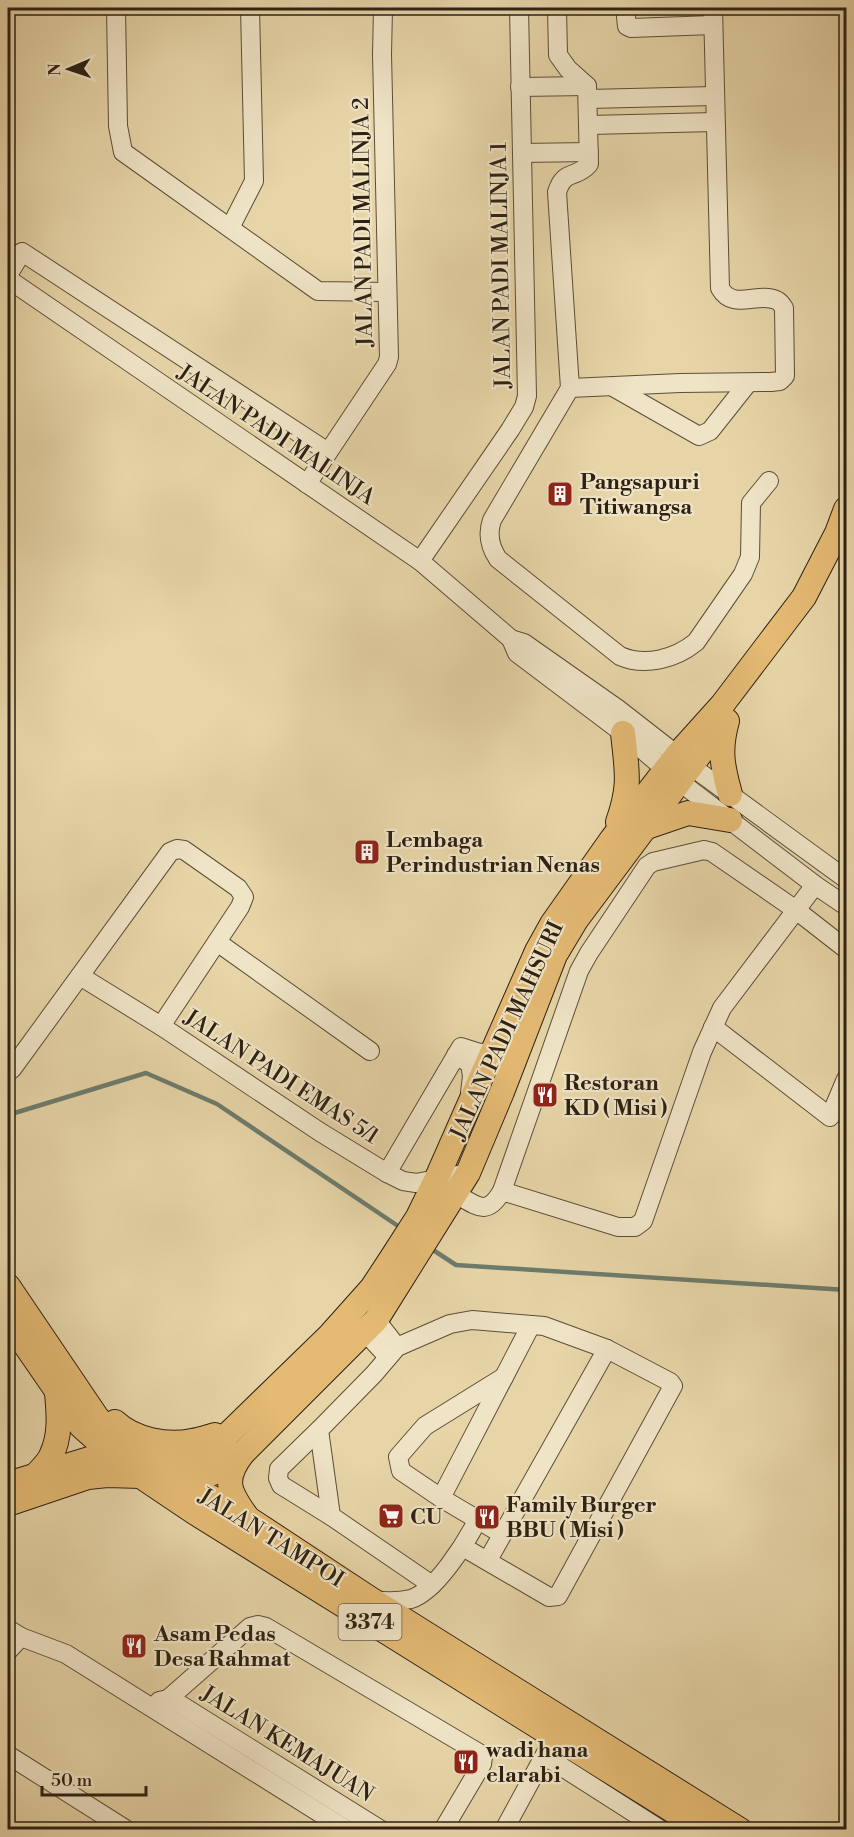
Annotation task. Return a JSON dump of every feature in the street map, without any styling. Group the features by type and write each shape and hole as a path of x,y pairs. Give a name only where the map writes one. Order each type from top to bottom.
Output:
{"main road":[{"name":"JALAN PADI MAHSURI","path":"181,1481 200,1478 215,1472 245,1451 370,1326 401,1263 425,1223 456,1194 468,1173 555,955 576,920 647,827 679,768 722,705 804,597 837,533 846,509"},
{"name":"JALAN PADI MAHSURI","path":"425,1223 436,1180 537,951 552,924 612,839 729,716 780,652 843,559 846,550"},
{"path":"729,716 721,751 730,794"},
{"path":"612,839 628,786 623,733"},
{"path":"647,827 688,813 730,820"},
{"name":"JALAN PADI MAHSURI","path":"142,1467 165,1460 194,1457 208,1451 330,1335 372,1288 401,1263"},
{"name":"JALAN TAMPOI","path":"8,1286 98,1419 142,1467 184,1506 704,1830"},
{"name":"JALAN TAMPOI","path":"8,1320 81,1426 109,1453 142,1467"},
{"path":"45,1342 69,1363 104,1411 120,1427 132,1434 162,1442 192,1441 233,1429"},
{"path":"36,1475 51,1456 55,1442 59,1416 57,1393"},
{"path":"245,1451 234,1464 230,1490 249,1519"},
{"path":"8,1484 109,1453"},
{"path":"8,1504 88,1477 142,1467 181,1481"},
{"name":"JALAN TAMPOI","path":"181,1481 249,1519 372,1600 555,1738 740,1830"},
{"path":"61,1487 97,1484 127,1488 184,1506"}],"street":[{"path":"116,8 118,126 123,152 318,291 387,292"},
{"path":"230,228 254,181 250,8"},
{"name":"JALAN PADI MALINJA 2","path":"307,483 387,364 390,350 382,54 383,8"},
{"name":"JALAN PADI MALINJA 1","path":"420,561 510,430 524,407 527,396 519,8"},
{"path":"557,8 558,55 567,69 588,92 589,164 583,171 566,176 561,180 557,192 570,388 492,520 489,527 492,549 498,559 620,656 631,661 671,657 696,642 743,574 750,557 751,503 770,481"},
{"path":"570,388 680,383 748,383 780,381 785,376 784,308 777,300 731,299 720,288 713,16 631,28 627,26 626,8"},
{"path":"520,87 588,92 714,96"},
{"path":"589,125 715,122"},
{"path":"522,153 589,152"},
{"path":"8,277 22,252 328,452"},
{"name":"JALAN PADI MALINJA","path":"8,277 420,561 511,639 524,643 618,709 679,768"},
{"path":"612,387 699,436 710,431 748,383"},
{"name":"JALAN PADI MALINJA","path":"511,639 517,653 623,733 679,768"},
{"path":"679,768 730,794 846,879"},
{"path":"679,768 730,820 846,906"},
{"path":"12,1069 170,852 177,849 184,850 238,888 244,897 240,908 161,1026"},
{"path":"456,1194 479,1207 488,1207 496,1203 579,971 589,952 647,866 652,862 704,850 712,852 796,910 846,949"},
{"path":"502,1191 618,1227 635,1227 643,1221 680,1112 722,1008 815,885"},
{"path":"217,942 370,1051"},
{"name":"JALAN PADI EMAS 5/1","path":"80,976 387,1173 403,1181 416,1183 468,1173"},
{"path":"713,1027 830,1118 846,1079"},
{"path":"459,1051 493,1052"},
{"path":"387,1173 459,1051"},
{"path":"459,1051 470,1064 472,1076 468,1110"},
{"path":"807,1100 816,1101 820,1098 840,1079 846,1069"},
{"path":"432,1584 281,1485 278,1478 279,1469 393,1352 450,1324 472,1320 544,1326 607,1349 670,1382 673,1386 558,1596 549,1597 463,1547"},
{"path":"441,1498 531,1325"},
{"path":"370,1326 393,1352"},
{"path":"488,1560 607,1349"},
{"path":"502,1534 477,1521 401,1471 398,1457 425,1426 504,1377"},
{"path":"319,1430 331,1516"},
{"path":"372,1600 387,1602 411,1599 422,1594 463,1547 477,1521"},
{"path":"168,1700 250,1627 258,1625 266,1627 483,1757 482,1764 443,1830"},
{"path":"8,1651 14,1633 66,1654 347,1830"},
{"name":"JALAN KEMAJUAN","path":"143,1703 168,1700 176,1702 381,1830"},
{"path":"504,1830 555,1738 661,1830"},
{"path":"8,1755 127,1830"}],"waterway":[{"path":"8,1115 146,1073 217,1104 401,1228"},
{"path":"430,1248 456,1265 846,1290"}],"place":[{"name":"Pangsapuri Titiwangsa","path":"560,494"},
{"name":"Lembaga Perindustrian Nenas","path":"367,852"},
{"name":"Restoran KD ( Misi )","path":"545,1095"},
{"name":"CU","path":"391,1516"},
{"name":"Family Burger BBU ( Misi )","path":"487,1517"},
{"name":"Asam Pedas Desa Rahmat","path":"134,1646"},
{"name":"wadi hana elarabi","path":"466,1762"}]}
